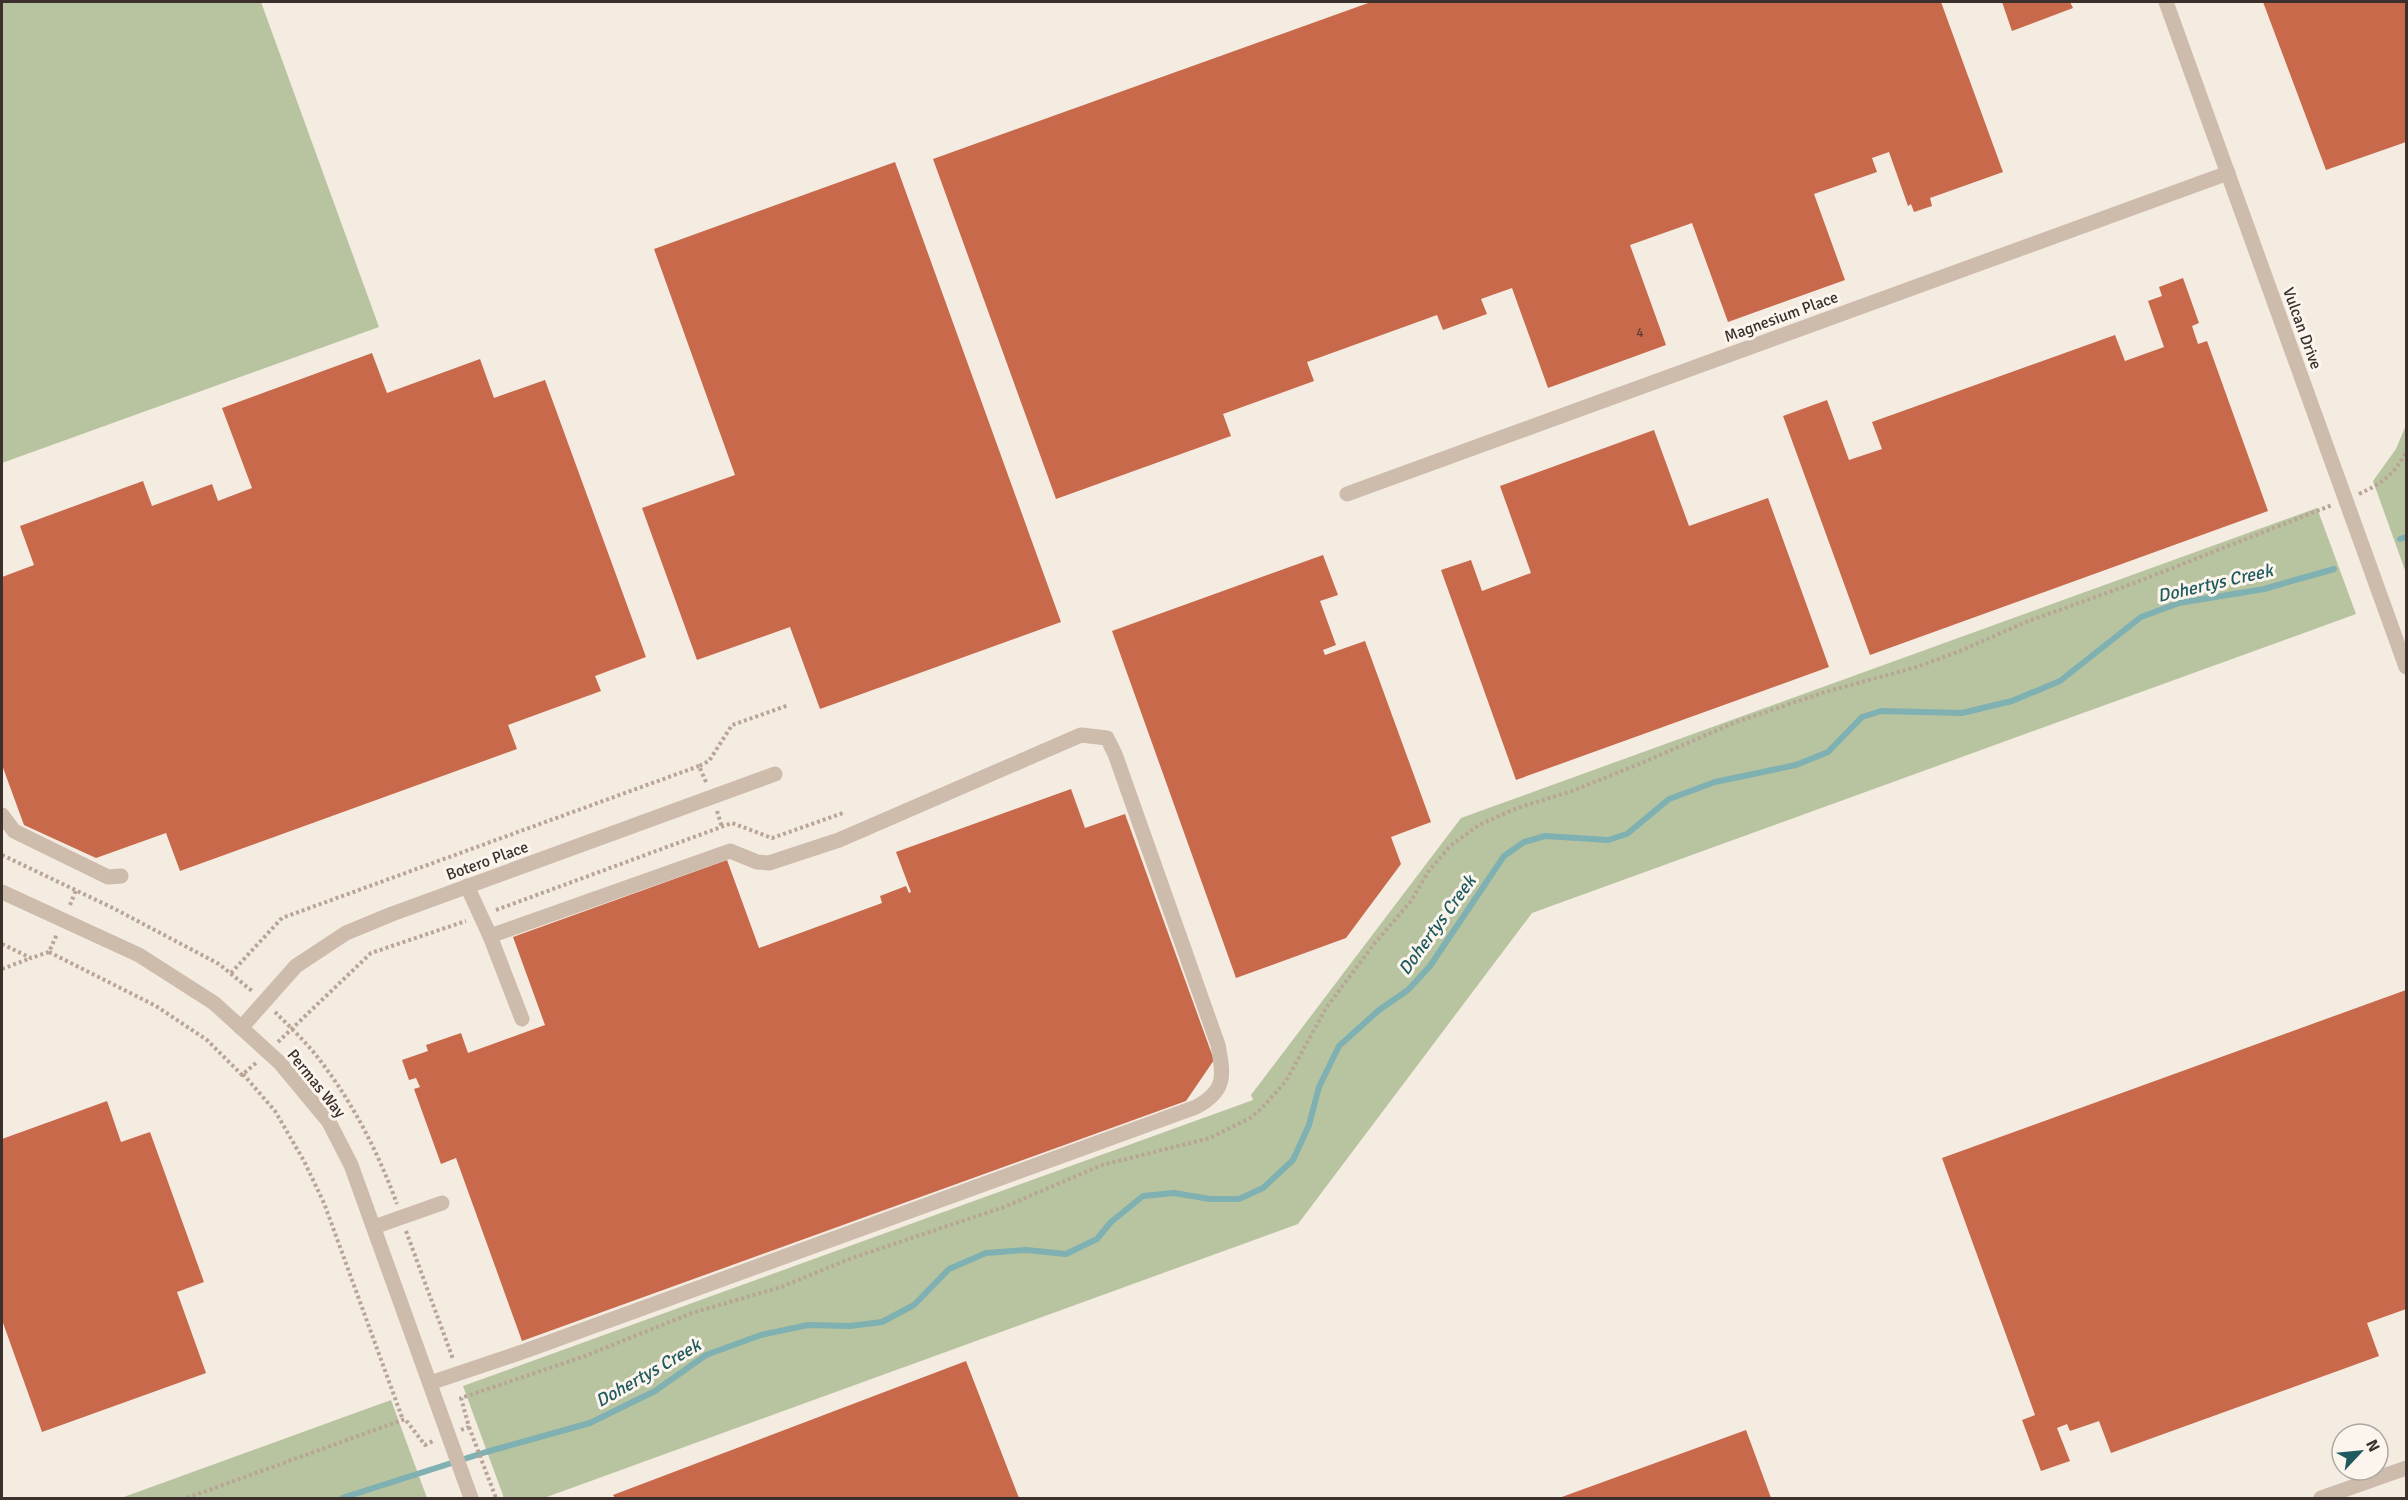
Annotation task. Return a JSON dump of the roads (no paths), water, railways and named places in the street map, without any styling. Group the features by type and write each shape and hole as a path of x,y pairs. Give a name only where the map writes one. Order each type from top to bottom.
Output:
{"street":[{"name":"Vulcan Drive","path":"2166,2 2406,667"},
{"name":"Magnesium Place","path":"1347,494 2228,173"},
{"path":"430,1383 525,1351 1196,1107 1212,1099 1222,1078 1218,1046 1107,738 1081,735 839,840 779,860 769,863 757,862 743,854 730,851 490,936"},
{"name":"Botero Place","path":"242,1028 296,966 346,933 467,886 775,774"},
{"path":"2,815 14,831 108,877 121,876"},
{"path":"467,886 490,936 522,1019"},
{"name":"Permas Way","path":"2,892 139,955 214,1003 280,1063 328,1122 351,1165 470,1495"},
{"path":"374,1227 441,1203"},
{"path":"2321,1498 2406,1468"}],"waterway":[{"name":"Dohertys Creek","path":"2400,539 2406,537"},
{"name":"Dohertys Creek","path":"342,1498 486,1452 590,1423 655,1391 706,1355 761,1335 808,1325 850,1326 882,1322 914,1305 949,1269 986,1253 1026,1250 1066,1254 1097,1239 1111,1222 1143,1196 1174,1193 1210,1199 1239,1199 1263,1188 1293,1160 1309,1125 1319,1087 1339,1046 1379,1010 1408,990 1430,966 1504,856 1524,842 1545,836 1608,840 1627,834 1669,799 1715,782 1796,765 1828,752 1862,717 1881,711 1962,713 2012,701 2060,681 2141,617 2179,603 2264,589 2334,569"}]}
